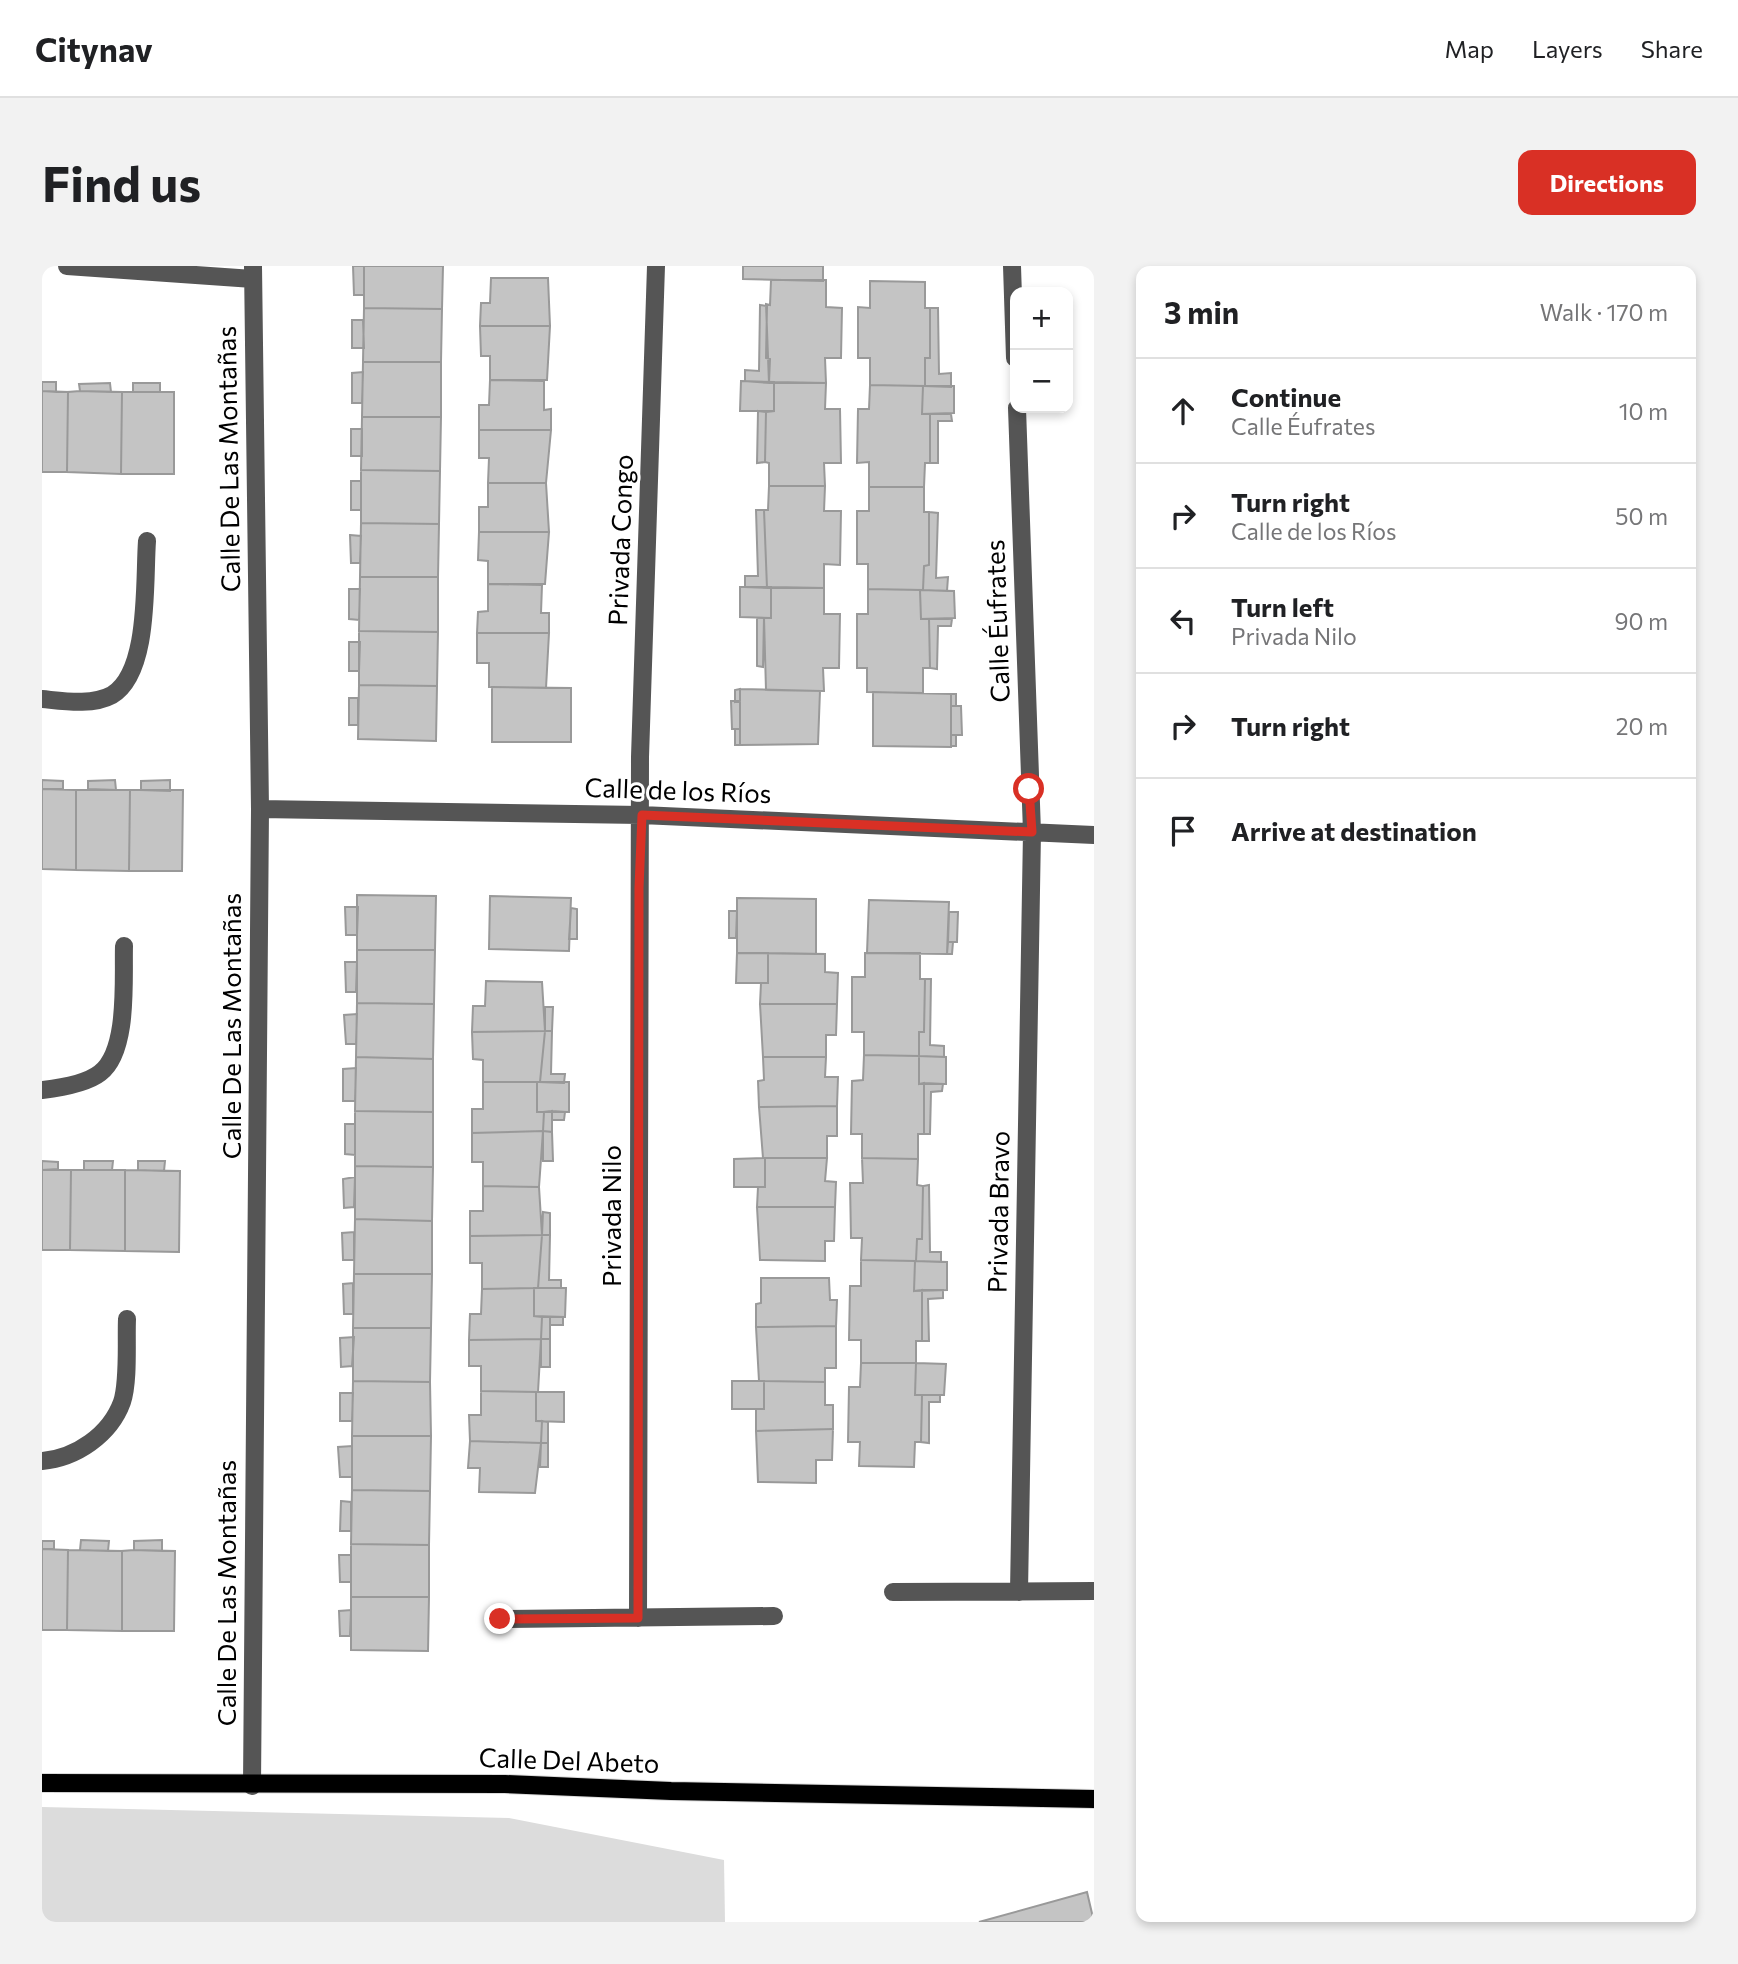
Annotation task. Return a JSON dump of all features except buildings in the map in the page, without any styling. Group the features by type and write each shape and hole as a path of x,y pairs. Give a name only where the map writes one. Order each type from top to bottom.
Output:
{"main road":[{"name":"Calle Del Abeto","path":"42,1783 252,1786 505,1784 671,1791 1094,1799"}],"street":[{"path":"67,266 253,273"},
{"name":"Privada Congo","path":"642,815 640,757 656,266"},
{"path":"1012,266 1015,350"},
{"name":"Calle De Las Montañas","path":"252,1786 260,809 253,273"},
{"name":"Calle Éufrates","path":"1017,413 1032,832"},
{"path":"42,699 90,701 112,695 130,677 139,653 146,541"},
{"name":"Calle de los Ríos","path":"260,809 642,815 1094,835"},
{"name":"Privada Nilo","path":"638,1618 639,888 642,815"},
{"name":"Privada Bravo","path":"1019,1592 1032,832"},
{"path":"42,1090 76,1084 100,1073 115,1053 121,1026 124,946"},
{"path":"42,1461 73,1454 108,1425 122,1401 127,1319"},
{"path":"893,1592 1094,1591"},
{"path":"500,1619 774,1616"}],"shaded area":[{"path":"42,1807 509,1818 724,1860 725,1922 42,1922"}],"route":[{"path":"500,1619 638,1618 639,888 642,815 1032,832 1029,789"}]}
